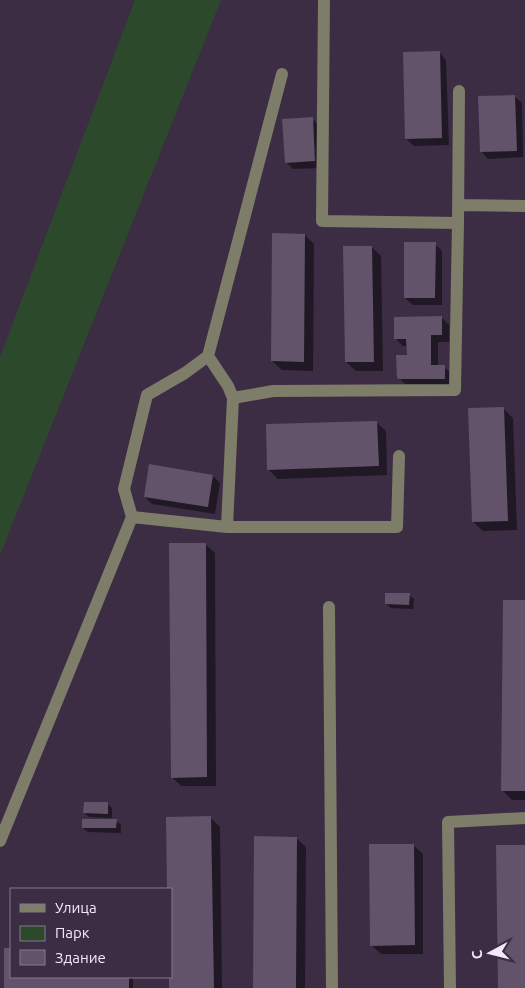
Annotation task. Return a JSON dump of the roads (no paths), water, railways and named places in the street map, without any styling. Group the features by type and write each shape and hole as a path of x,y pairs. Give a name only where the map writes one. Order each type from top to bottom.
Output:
{"lane":[{"path":"324,0 322,221 458,224"},
{"path":"0,841 132,517 124,489 147,395 208,356 282,74"},
{"path":"233,398 273,390 455,390 459,91"},
{"path":"458,205 525,206"},
{"path":"208,356 228,386 233,398 227,527"},
{"path":"132,517 227,527 397,527 399,456"},
{"path":"329,607 332,988"},
{"path":"450,988 448,822 525,818"}]}
